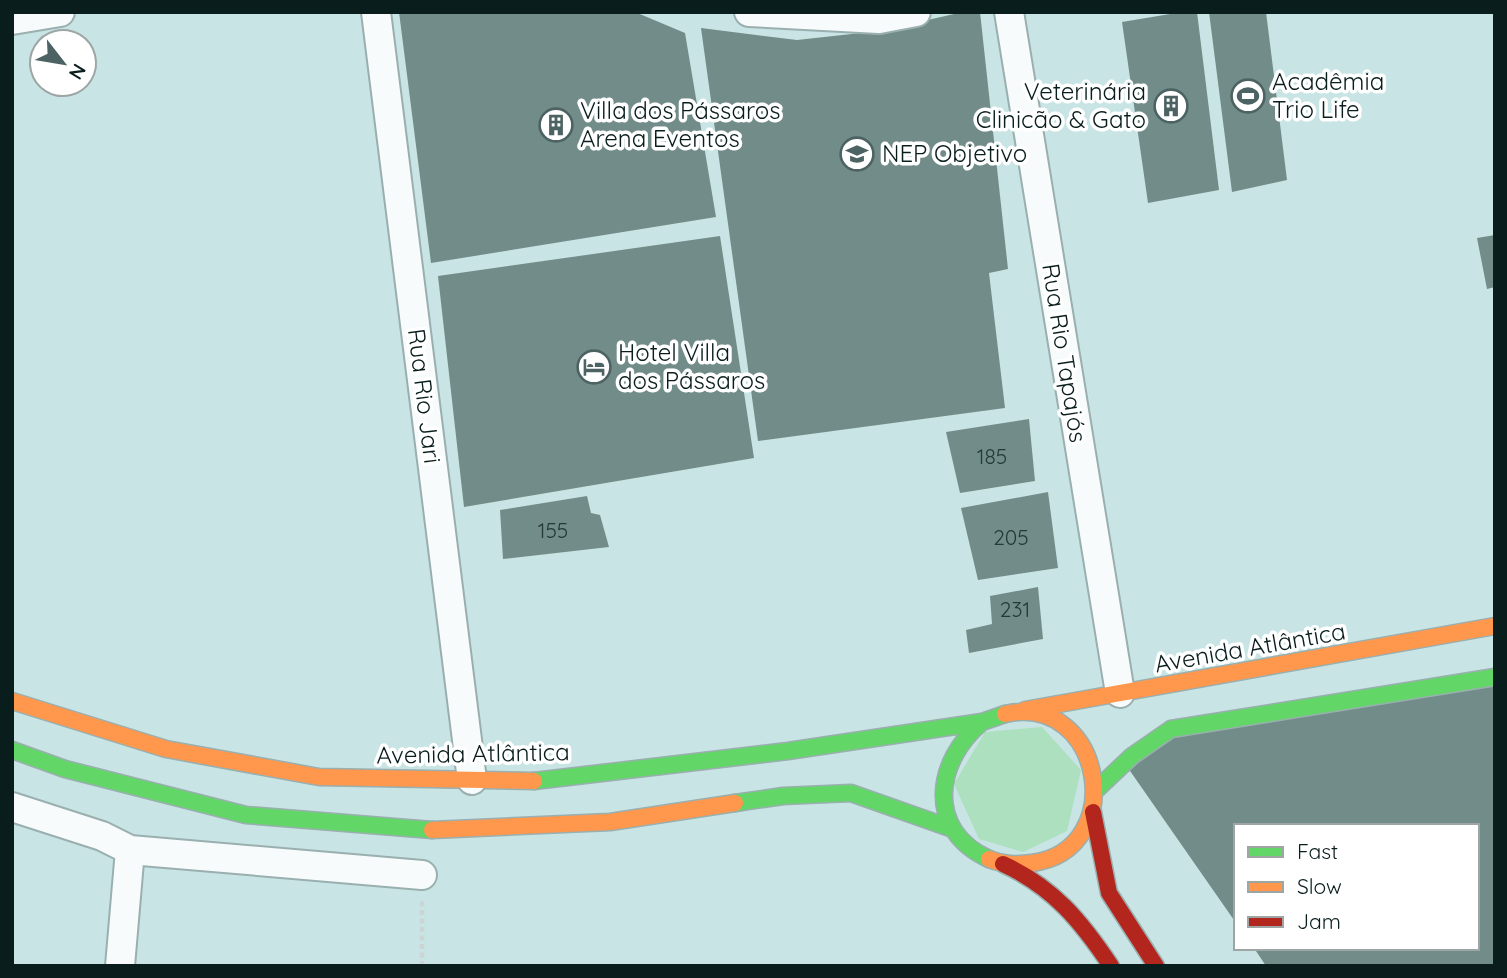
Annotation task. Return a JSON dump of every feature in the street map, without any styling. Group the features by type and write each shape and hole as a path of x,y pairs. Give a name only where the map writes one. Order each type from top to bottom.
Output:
{"main road":[{"name":"Avenida Atlântica","path":"1012,712 1495,626"},
{"path":"1096,790 1132,756 1171,729 1495,677"},
{"name":"Avenida Atlântica","path":"12,701 166,749 319,777 533,781 788,751 982,722"},
{"path":"1003,864 1025,866 1047,861 1067,850 1083,833 1093,812 1096,790 1093,764 1081,741 1061,723 1038,713 1012,712 982,722 966,733 951,754 943,779 944,804 953,828 966,845 983,857 1036,878 1077,914 1111,966"},
{"path":"12,750 65,769 246,815 409,829 610,822 783,796 851,793 953,828"},
{"path":"1093,812 1109,893 1156,966"}],"street":[{"path":"12,20 60,12"},
{"name":"Rua Rio Jari","path":"376,12 472,780"},
{"path":"749,12 879,19 916,12"},
{"name":"Rua Rio Tapajós","path":"1009,12 1120,694"},
{"path":"12,807 102,836 130,850 422,875"},
{"path":"120,966 130,850"}],"green space":[{"path":"1042,727 1081,770 1067,831 1023,852 979,839 954,784 985,732"}],"building":[{"name":"Villa dos Pássaros Arena Eventos","path":"399,12 635,12 685,33 716,217 431,263"},
{"name":"NEP Objetivo","path":"963,12 980,12 1008,269 989,273 1005,408 758,441 701,28 797,40 879,31"},
{"name":"Veterinária Clinicão & Gato","path":"1197,12 1219,190 1148,203 1122,22"},
{"name":"Acadêmia Trio Life","path":"1209,12 1266,12 1287,180 1232,192"},
{"path":"1495,235 1495,287 1487,289 1477,238"},
{"name":"Hotel Villa dos Pássaros","path":"720,236 754,458 464,507 438,276"},
{"path":"1029,419 1035,481 960,493 946,432"},
{"path":"1048,492 1058,568 978,580 961,508"},
{"path":"587,496 591,513 600,515 609,547 503,559 500,510"},
{"path":"1038,587 1043,639 969,653 966,630 992,624 990,596"},
{"path":"1495,686 1495,966 1266,966 1255,950 1479,950 1479,824 1234,824 1234,920 1128,768 1173,736"}],"traffic: fast":[{"path":"1096,790 1132,756 1171,729 1495,677"},
{"path":"534,781 788,751 982,722 1005,714"},
{"path":"982,722 966,738 954,756 944,794 946,813 954,831 968,846 989,859"},
{"path":"12,750 65,769 246,815 432,830"},
{"path":"735,803 783,796 851,793 953,829"}],"traffic: slow":[{"path":"1025,710 1495,626"},
{"path":"12,701 166,749 319,777 534,781"},
{"path":"989,859 1026,864 1063,852 1083,831 1093,804 1092,775 1083,748 1065,726 1039,714 1005,714"},
{"path":"432,830 610,822 735,803"}],"traffic: jam":[{"path":"1093,812 1109,893 1156,966"},
{"path":"1003,864 1037,883 1064,907 1111,966"}],"place":[{"name":"Acadêmia Trio Life","path":"1248,96"},
{"name":"Veterinária Clinicão & Gato","path":"1171,106"},
{"name":"Villa dos Pássaros Arena Eventos","path":"556,125"},
{"name":"NEP Objetivo","path":"857,154"},
{"name":"Hotel Villa dos Pássaros","path":"594,367"}]}
